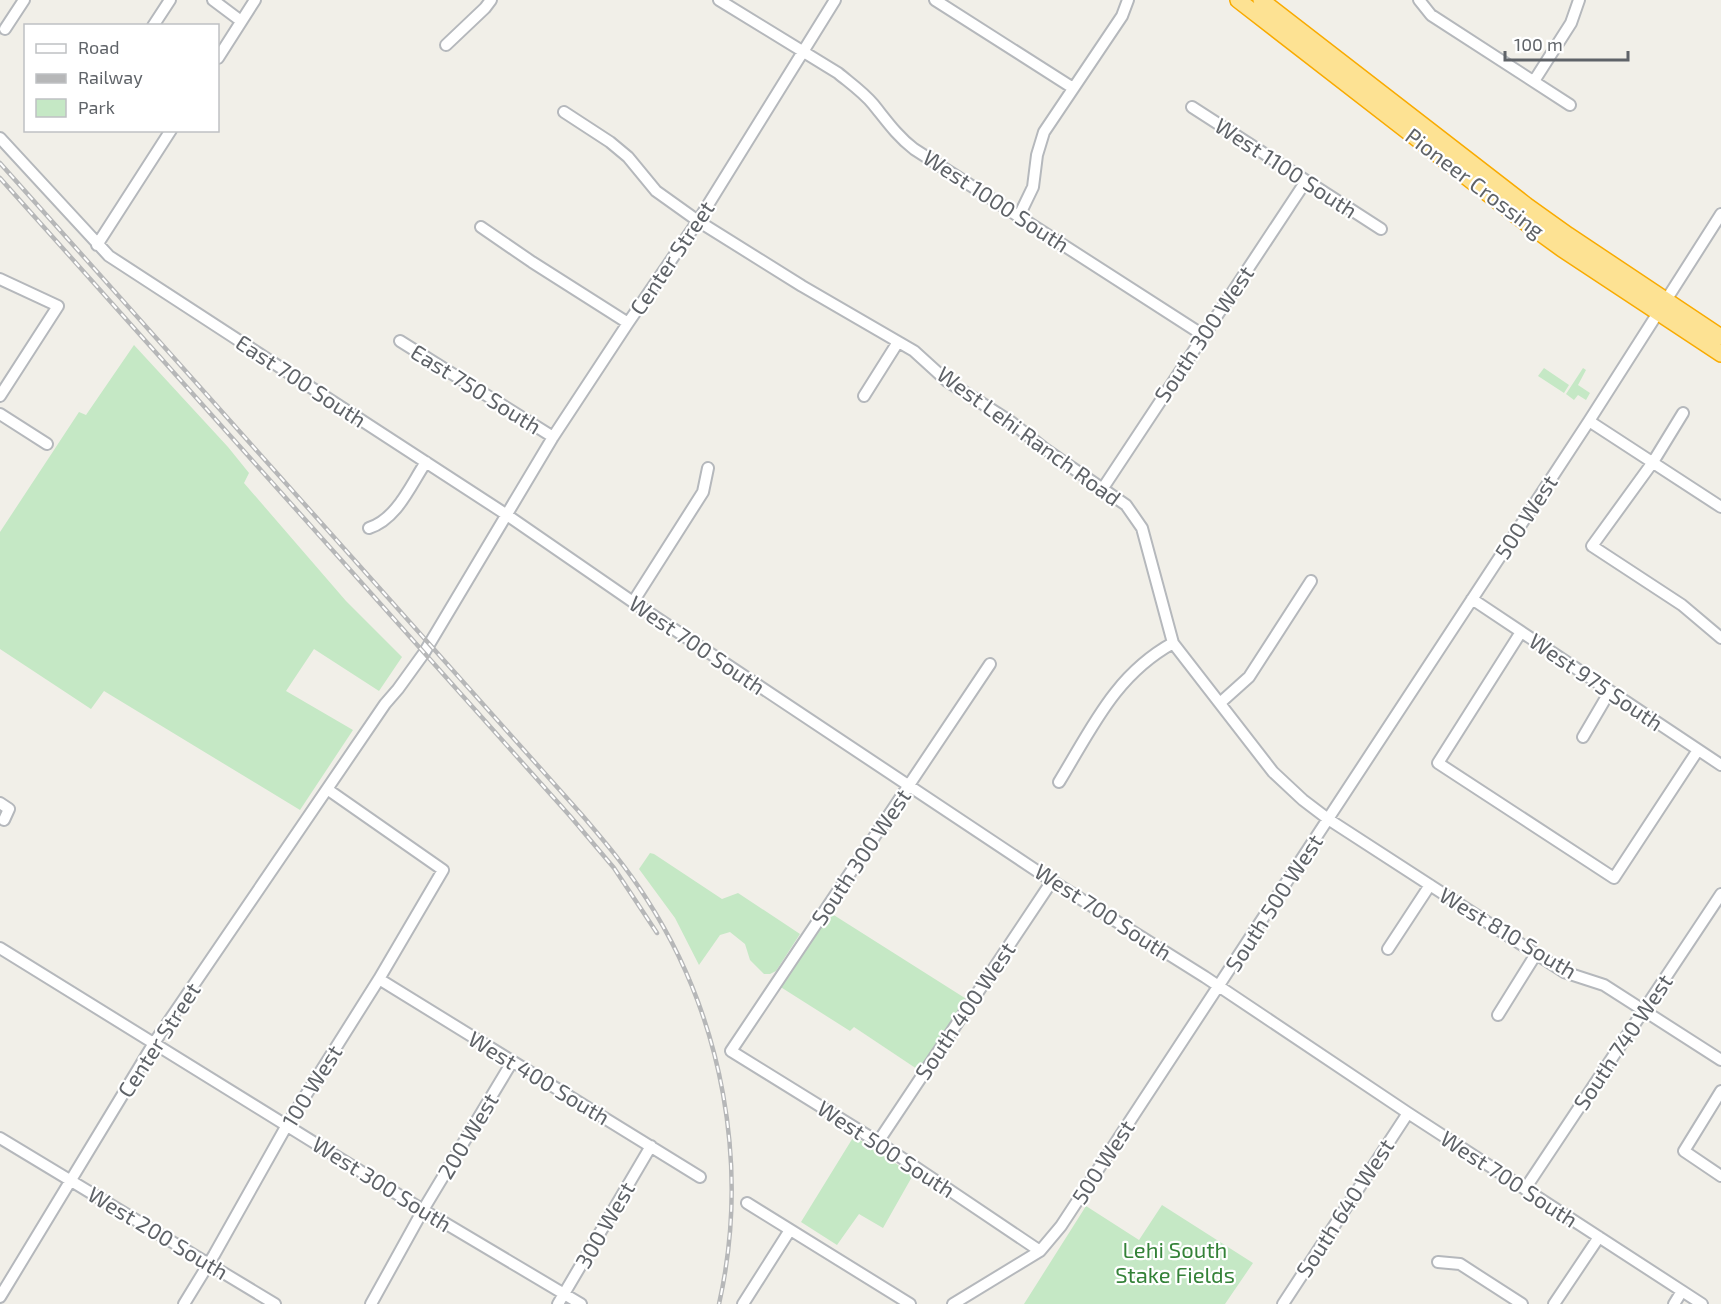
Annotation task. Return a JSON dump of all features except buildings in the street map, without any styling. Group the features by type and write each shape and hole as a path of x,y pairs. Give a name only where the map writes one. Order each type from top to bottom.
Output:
{"highway":[{"name":"Pioneer Crossing","path":"1238,0 1518,217 1661,307 1721,337"},
{"name":"Pioneer Crossing","path":"1261,0 1721,354"}],"street":[{"path":"5,29 24,0"},
{"path":"154,24 170,0"},
{"path":"213,0 242,21"},
{"path":"219,56 255,0"},
{"path":"446,45 491,0"},
{"name":"West 1000 South","path":"718,0 838,73 856,87 905,142 1203,335"},
{"name":"Center Street","path":"0,1298 154,1043 256,896 441,616 453,602 553,437 699,221 835,0"},
{"path":"935,0 1073,88"},
{"path":"1019,216 1033,187 1037,155 1044,132 1122,16 1128,0"},
{"path":"1419,0 1431,15 1569,105"},
{"path":"1534,81 1571,23 1579,0"},
{"name":"West 1100 South","path":"1192,107 1381,229"},
{"name":"West Lehi Ranch Road","path":"564,112 610,142 628,157 656,191 699,221 802,286 914,351 947,381 1011,422 1045,449 1126,504 1142,528 1173,643 1274,772 1303,800 1328,819"},
{"path":"98,245 170,132"},
{"name":"East 700 South","path":"0,138 98,245 119,263 507,515"},
{"name":"South 300 West","path":"1102,488 1306,181"},
{"name":"500 West","path":"1328,819 1589,421 1721,214"},
{"path":"481,227 628,323"},
{"path":"0,279 58,306 0,396"},
{"name":"East 750 South","path":"399,341 553,437"},
{"path":"864,396 898,342"},
{"path":"1683,413 1653,462 1592,546 1682,605 1721,638"},
{"path":"0,414 47,444"},
{"path":"1589,421 1721,507"},
{"path":"369,528 379,525 390,517 426,462"},
{"path":"633,602 703,492 708,468"},
{"name":"West 700 South","path":"507,515 633,602 1052,881 1219,987 1702,1304"},
{"path":"1220,703 1249,677 1311,581"},
{"name":"West 975 South","path":"1472,599 1721,765"},
{"path":"1521,632 1438,763 1614,878 1698,750"},
{"path":"1059,782 1113,692 1140,666 1173,643"},
{"name":"South 300 West","path":"731,1051 990,664"},
{"path":"1583,737 1610,692"},
{"name":"100 West","path":"184,1304 287,1125 379,979 443,870 327,789"},
{"path":"0,803 9,809 4,820"},
{"name":"West 810 South","path":"1328,819 1564,972 1604,985 1721,1060"},
{"name":"South 500 West","path":"1219,987 1328,819"},
{"name":"South 400 West","path":"878,1142 1052,881"},
{"path":"1388,949 1430,885"},
{"name":"South 740 West","path":"1525,1189 1721,894"},
{"name":"West 300 South","path":"0,948 423,1210 581,1304"},
{"path":"1498,1015 1536,954"},
{"name":"West 400 South","path":"379,979 700,1177"},
{"name":"500 West","path":"953,1304 1040,1251 1067,1217 1219,987"},
{"name":"West 500 South","path":"731,1051 878,1142 1040,1251"},
{"name":"200 West","path":"371,1304 423,1210 512,1062"},
{"path":"1721,1091 1684,1151 1721,1176"},
{"name":"South 640 West","path":"1283,1304 1408,1113"},
{"name":"West 200 South","path":"0,1138 275,1304"},
{"name":"300 West","path":"558,1304 651,1146"},
{"path":"747,1203 910,1304"},
{"path":"742,1304 790,1230"},
{"path":"1554,1304 1599,1237"},
{"path":"1438,1262 1460,1264 1522,1304"},
{"path":"1674,1304 1682,1291"}],"green space":[{"path":"134,345 249,473 244,483 346,601 402,657 379,691 314,649 286,691 353,730 300,810 104,691 91,709 0,649 0,532 79,412 86,415"},
{"path":"1544,368 1569,385 1564,393 1538,376"},
{"path":"1583,368 1586,370 1578,385 1590,393 1586,400 1578,395 1574,400 1566,394"},
{"path":"650,853 722,899 738,893 800,934 776,971 764,974 750,960 745,944 730,932 720,935 699,965 675,918 639,869"},
{"path":"829,912 968,1000 920,1071 854,1027 850,1031 779,986"},
{"path":"854,1136 913,1175 883,1228 859,1214 837,1245 801,1222"},
{"name":"Lehi South Stake Fields","path":"1162,1205 1253,1263 1225,1304 1024,1304 1086,1206 1139,1240"}],"railway":[{"path":"0,163 582,815 646,898 673,944 694,992 711,1042 723,1094 730,1146 732,1199 728,1252 719,1304"},
{"path":"0,178 570,816 614,868 657,933"}]}
